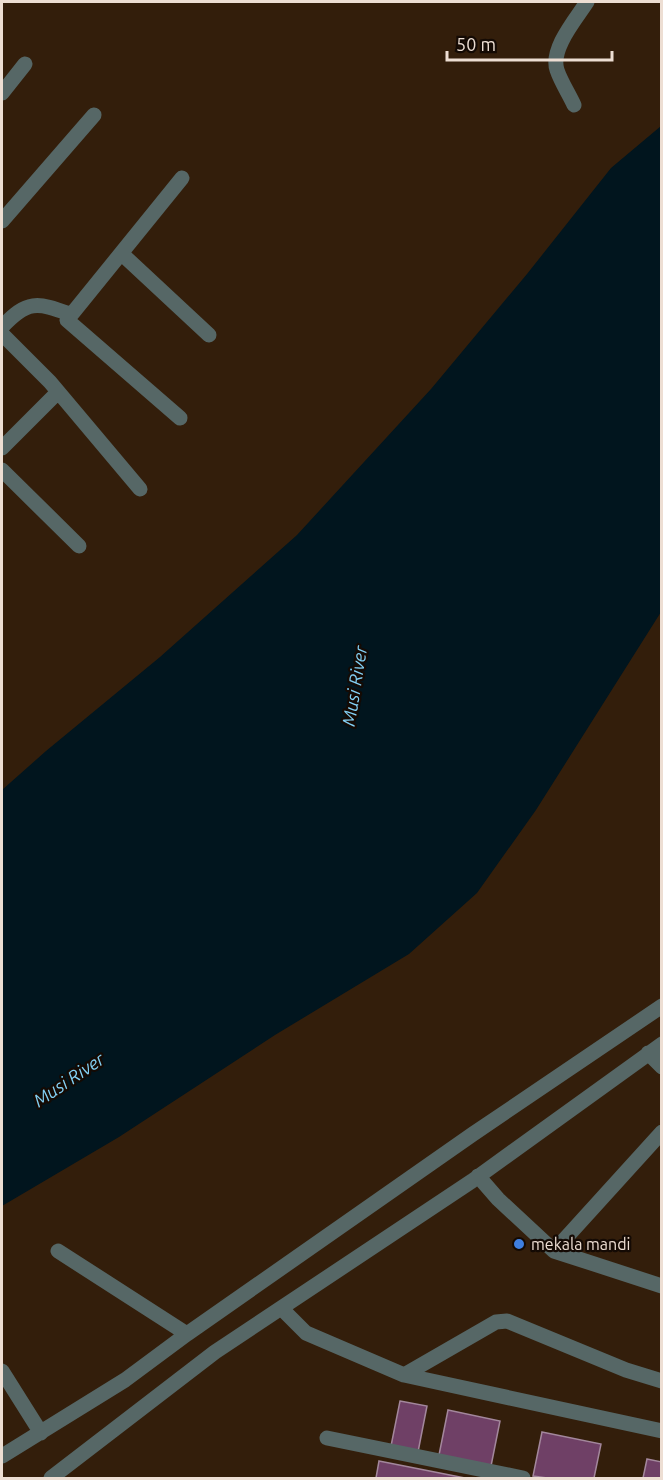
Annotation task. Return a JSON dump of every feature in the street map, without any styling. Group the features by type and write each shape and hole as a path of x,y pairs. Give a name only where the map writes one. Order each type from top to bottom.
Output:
{"street":[{"path":"574,105 557,70 557,49 587,2"},
{"path":"2,93 25,64"},
{"path":"2,220 94,115"},
{"path":"180,418 67,320 182,178"},
{"path":"122,254 209,335"},
{"path":"2,327 16,311 40,304 70,314"},
{"path":"2,334 58,392 140,489"},
{"path":"2,448 58,392"},
{"path":"2,470 79,546"},
{"path":"2,1456 125,1380 187,1334 464,1141 662,1006"},
{"path":"51,1479 215,1352 478,1176 662,1044"},
{"path":"648,1053 662,1067"},
{"path":"554,1251 662,1132"},
{"path":"478,1176 554,1251 662,1286"},
{"path":"58,1251 187,1334"},
{"path":"281,1308 306,1333 404,1375 662,1431"},
{"path":"404,1375 496,1322 507,1321 626,1370 662,1381"},
{"path":"2,1371 41,1433"},
{"path":"327,1438 486,1475 523,1479"}],"water":[{"name":"Musi River","path":"661,126 661,612 536,810 477,893 409,954 275,1035 119,1137 2,1206 2,790 160,657 297,535 431,389 527,274 611,168"}],"building":[{"path":"400,1401 427,1406 418,1452 391,1446"},
{"path":"448,1410 500,1421 491,1466 439,1455"},
{"path":"542,1432 601,1444 594,1478 533,1476"},
{"path":"647,1459 662,1462 662,1478 643,1478"},
{"path":"379,1461 465,1478 376,1478"}],"place":[{"name":"mekala mandi","path":"519,1244"}]}
